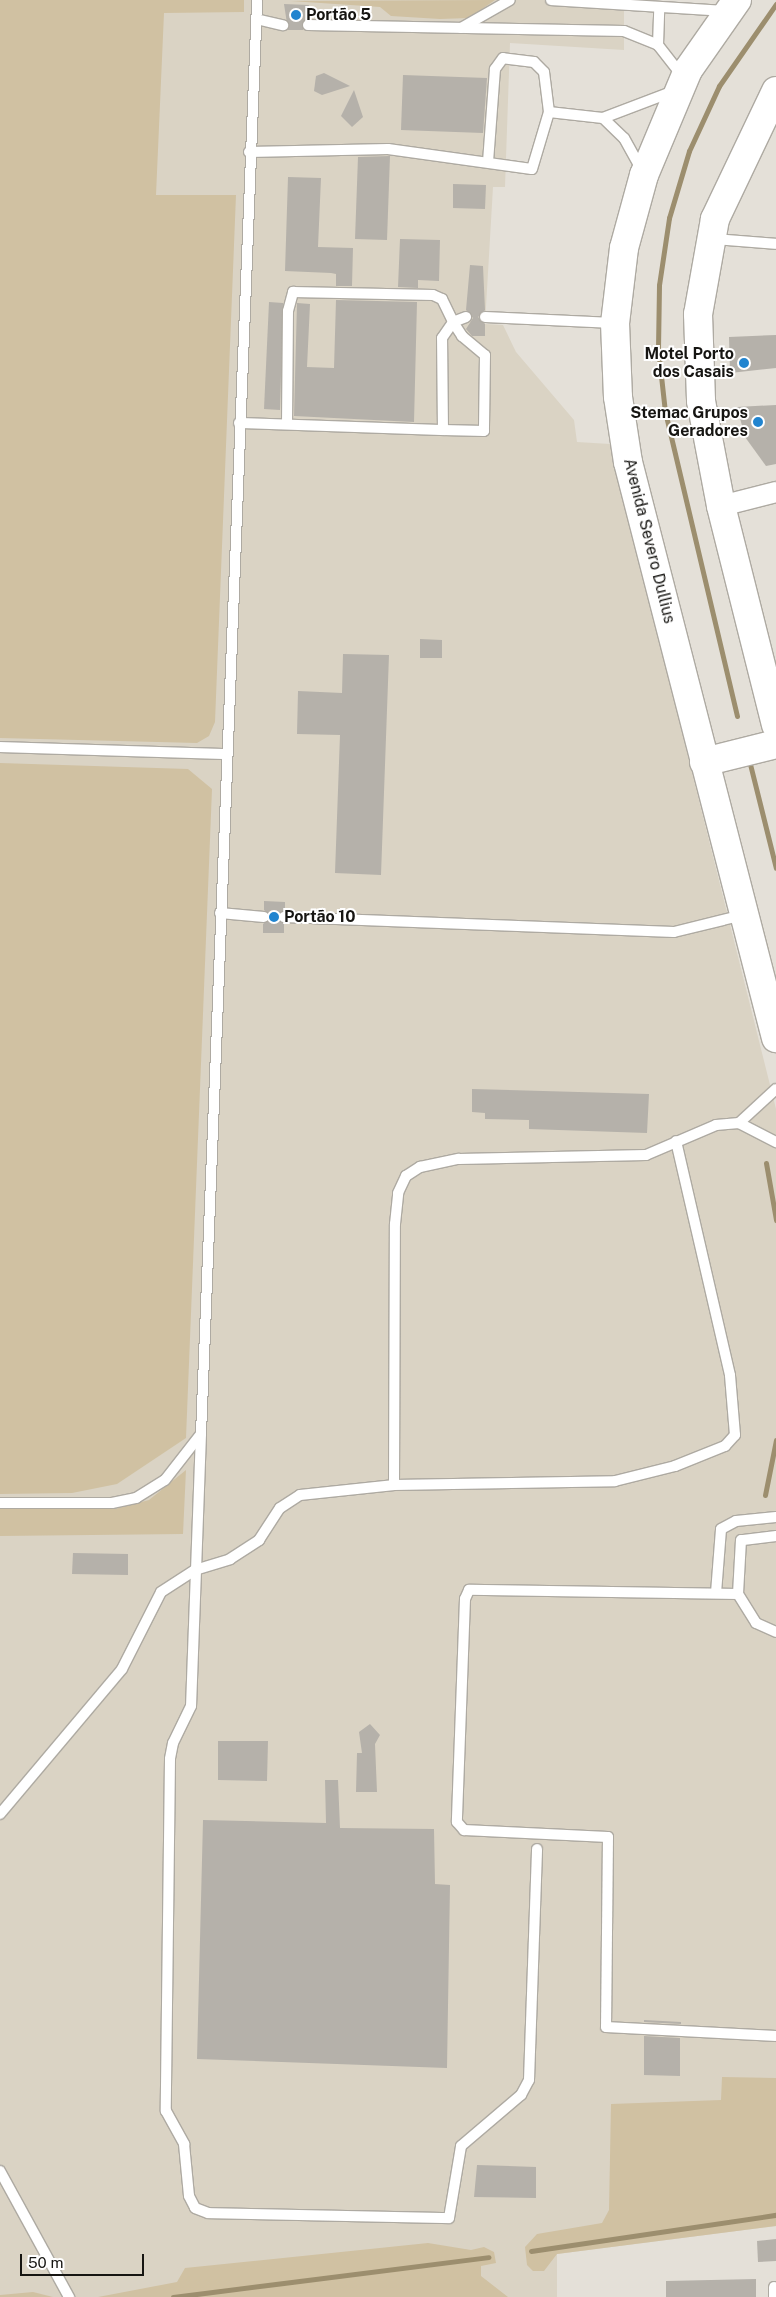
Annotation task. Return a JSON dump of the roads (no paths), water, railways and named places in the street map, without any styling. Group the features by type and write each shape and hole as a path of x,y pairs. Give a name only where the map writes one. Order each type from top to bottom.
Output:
{"main road":[{"name":"Avenida Severo Dullius","path":"732,5 681,84 644,175 624,248 615,323 618,397 628,462 776,1038"},
{"path":"776,91 739,163 710,238 698,314 701,401 721,506 776,725"},
{"path":"704,762 776,744"}],"street":[{"path":"721,506 776,492"}],"lane":[{"path":"257,0 190,1706 173,1743 170,1759 166,2111 184,2144 195,2208 208,2213 449,2218 461,2146 521,2095 529,2080 538,1849"},
{"path":"459,30 510,0"},
{"path":"551,0 659,9 732,5"},
{"path":"549,112 603,118 681,84 658,45 659,9"},
{"path":"256,19 283,25"},
{"path":"308,25 459,30 624,31 658,45"},
{"path":"250,152 388,149 532,169 549,112 544,72 534,62 503,58 495,69 488,162"},
{"path":"603,118 624,138 644,175"},
{"path":"710,238 776,244"},
{"path":"239,423 484,431 485,355 453,322 442,299 433,295 293,292 288,311 287,424"},
{"path":"443,430 442,338 453,322 466,317"},
{"path":"485,317 615,323"},
{"path":"0,747 226,754"},
{"path":"220,913 264,917"},
{"path":"284,917 674,932 744,914"},
{"path":"394,1485 394,1224 398,1193 406,1176 420,1167 459,1159 646,1155 708,1127 739,1123 776,1090"},
{"path":"739,1123 776,1142"},
{"path":"0,1814 122,1668 161,1592 195,1570 230,1559 259,1540 280,1508 300,1495 394,1485 616,1481 675,1466 725,1446 735,1435 730,1375 676,1141"},
{"path":"0,1503 112,1503 136,1498 165,1480 201,1434"},
{"path":"716,1593 721,1529 736,1521 776,1517"},
{"path":"776,1536 741,1540 738,1594 748,1614 776,1632"},
{"path":"738,1594 469,1590 465,1599 459,1828 608,1837 606,2026 776,2036"},
{"path":"0,2170 69,2297"}],"waterway":[{"path":"737,716 665,412 658,349 659,285 669,218 689,151 719,86 776,4"},
{"path":"750,764 776,868"},
{"path":"766,1163 776,1220"},
{"path":"765,1495 776,1440"},
{"path":"531,2251 776,2215"},
{"path":"173,2297 488,2257"}],"place":[{"name":"Portão 5","path":"296,15"},
{"name":"Motel Porto dos Casais","path":"744,363"},
{"name":"Stemac Grupos Geradores","path":"758,422"},
{"name":"Portão 10","path":"274,917"}]}
